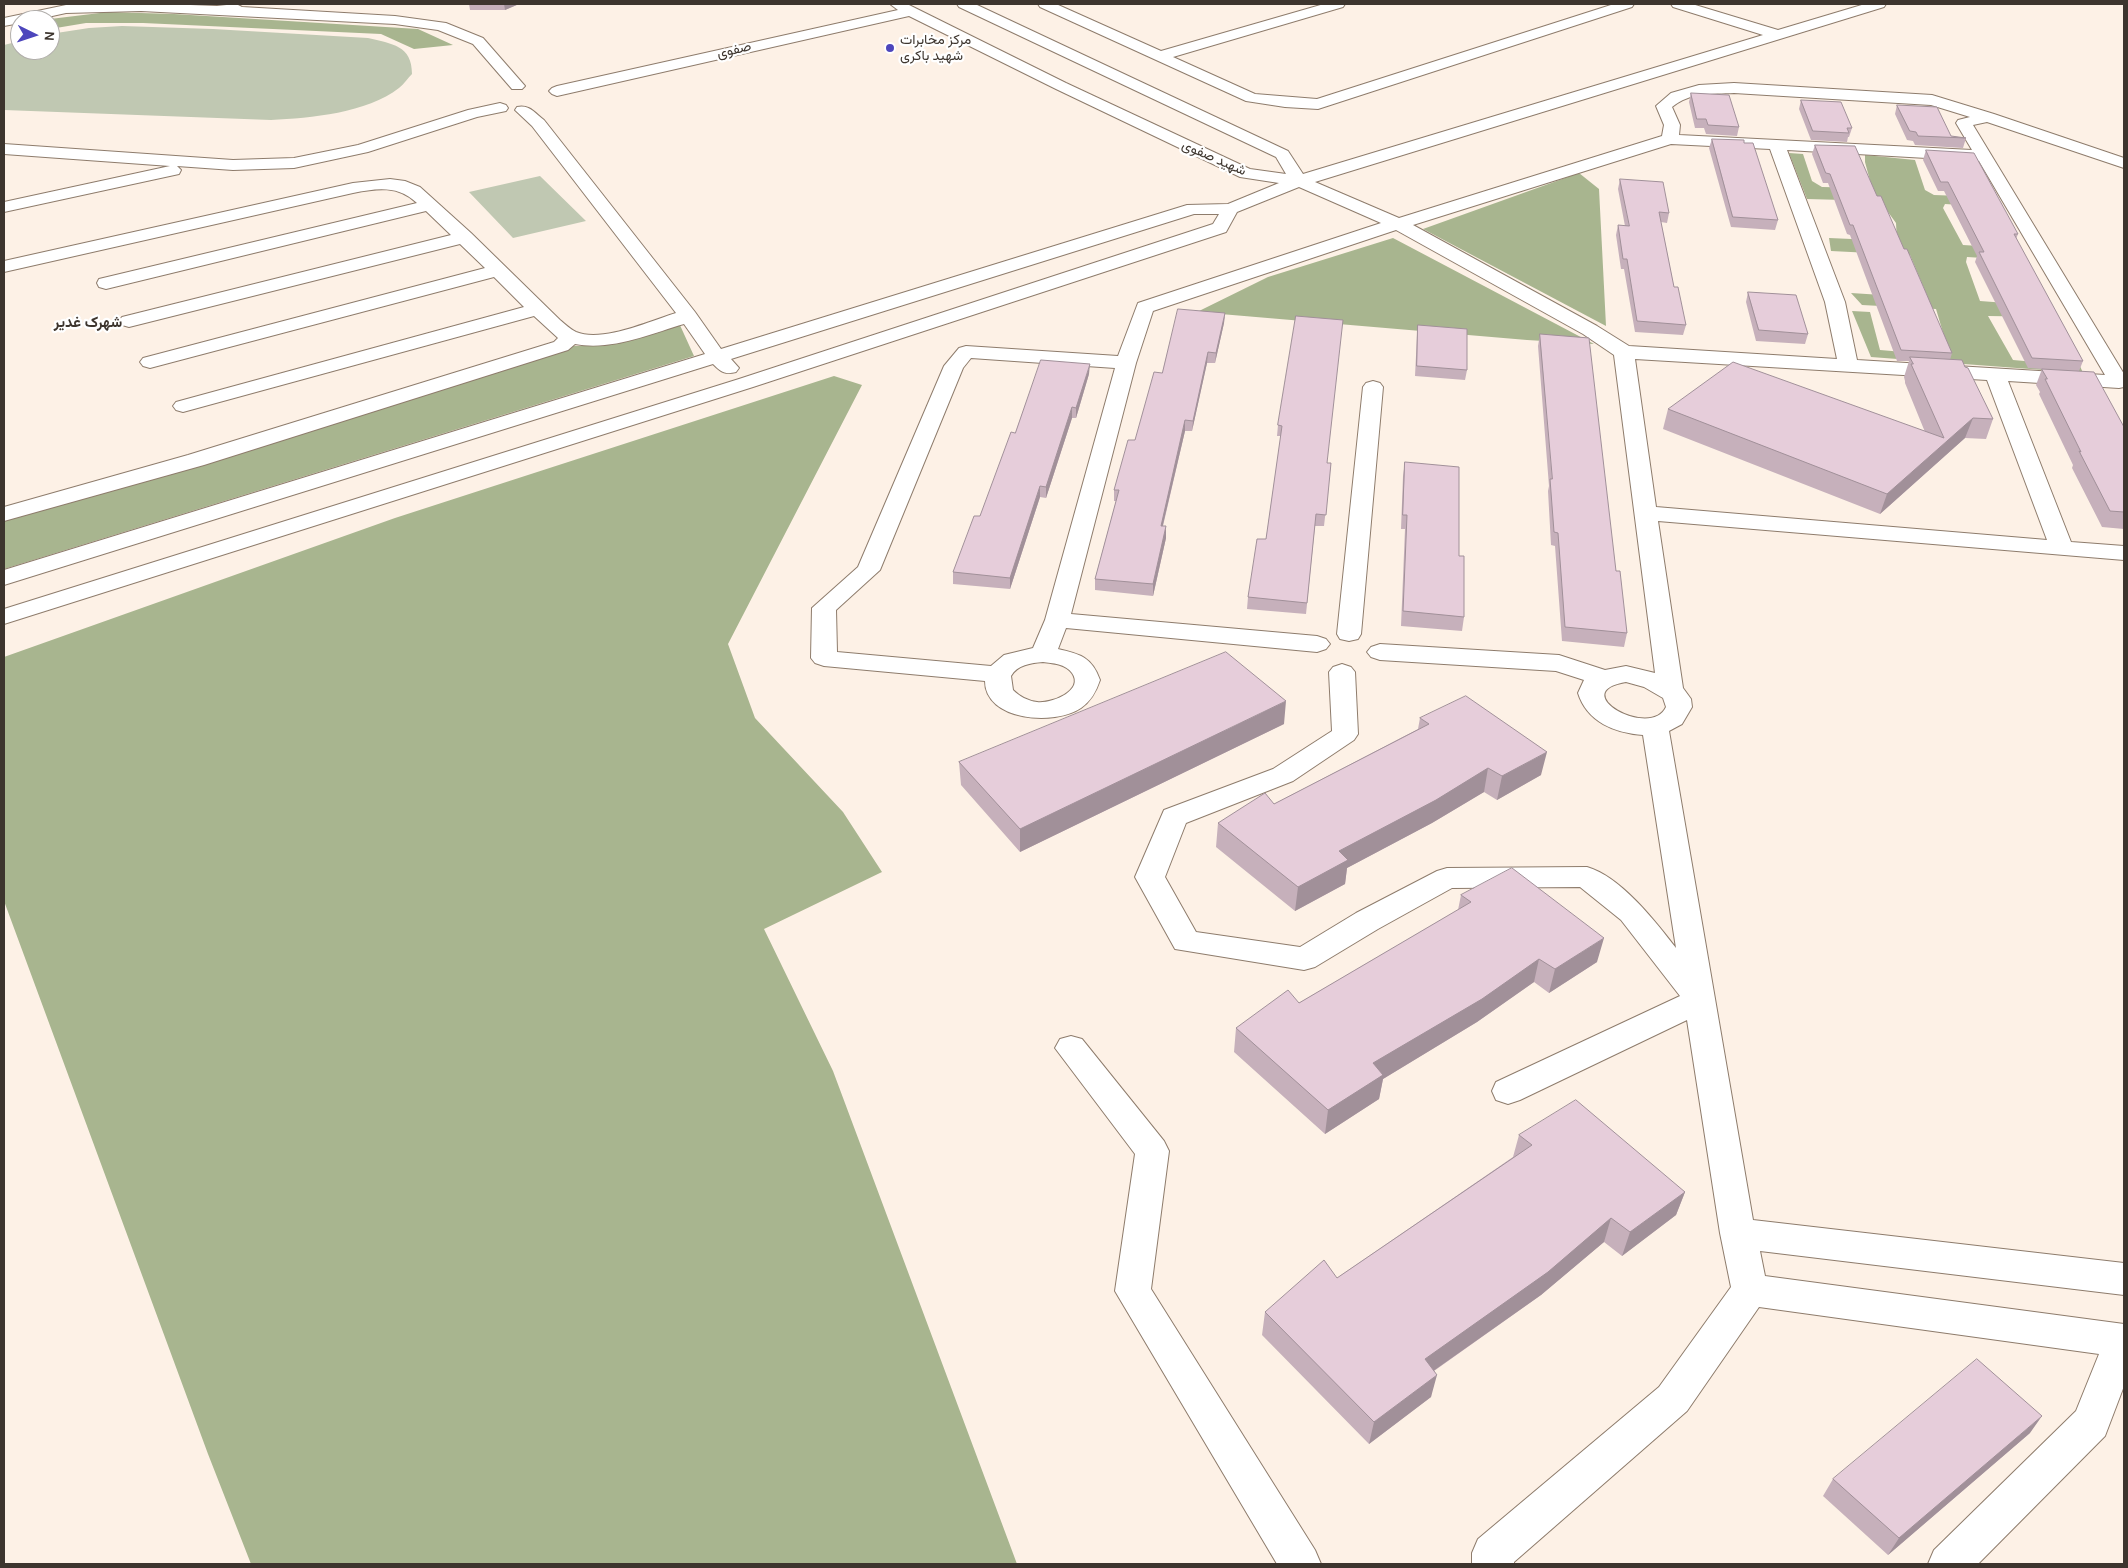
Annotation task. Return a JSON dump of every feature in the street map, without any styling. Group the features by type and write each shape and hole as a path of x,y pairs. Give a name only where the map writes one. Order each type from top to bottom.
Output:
{"street":[{"path":"217,10 262,4"},
{"name":"شهید صفوی","path":"964,4 1282,154 1299,181"},
{"path":"1045,4 1251,98 1279,103 1318,104 1627,4"},
{"path":"1161,56 1338,4"},
{"path":"1678,4 1778,35"},
{"path":"4,578 1193,209 1230,209 1299,181 1879,4"},
{"path":"1572,6 1595,14"},
{"path":"4,22 66,9 141,7 395,20 441,26 478,41 517,86 547,94"},
{"name":"شهید صفوی","path":"904,7 1018,65 1246,173 1299,181"},
{"name":"صفوی","path":"547,94 904,7"},
{"path":"1018,65 1069,54"},
{"path":"4,149 233,165 294,163 362,149 474,113 517,86"},
{"path":"1670,139 1672,125 1664,106 1676,96 1699,90 1734,88 1932,100 2124,163"},
{"path":"523,110 547,94"},
{"path":"497,98 523,110 538,123 688,316 717,357 746,383"},
{"path":"1988,117 1964,124 2122,385"},
{"path":"1043,654 1056,620 1126,363 1145,307 1398,224 1670,139 1984,156"},
{"path":"1777,145 1835,302 1848,366"},
{"path":"4,207 204,163"},
{"path":"1299,181 1398,224 1590,330 1624,352 1995,375 2122,385"},
{"path":"4,266 372,184 392,184 410,188 430,205 553,324 570,337 592,341 618,336 688,316"},
{"path":"106,282 430,205"},
{"path":"4,617 746,383 1220,228 1230,209"},
{"path":"130,321 465,237"},
{"path":"150,362 498,270"},
{"path":"183,406 538,309"},
{"path":"4,514 206,457 561,346 570,337"},
{"path":"999,674 824,658 824,608 868,570 954,366 966,352 1126,363"},
{"path":"1624,352 1670,691"},
{"path":"1995,375 2062,548"},
{"path":"1350,634 1373,387"},
{"path":"1646,513 2124,553"},
{"path":"1056,620 1317,644 1330,635 1350,634 1370,640 1377,646 1380,658 1378,664 1371,669 1353,673 1342,672 1333,670 1318,661 1315,655 1317,644"},
{"path":"1380,652 1559,663 1604,678"},
{"path":"1029,655 1061,656 1074,661 1083,668 1088,677 1088,686 1083,695 1074,702 1062,707 1047,710 1032,709 1018,706 1007,700 1000,692 997,683 999,674 1006,666 1029,655"},
{"path":"1342,672 1345,734 1283,775 1174,817 1150,877 1186,941 1304,959 1367,921 1447,878 1587,878 1632,913 1700,1000"},
{"path":"1614,675 1638,676 1650,679 1670,691 1676,699 1678,708 1675,716 1667,722 1656,726 1628,725 1603,714 1595,707 1591,698 1591,690 1596,683 1614,675"},
{"path":"1493,1564 1493,1553 1673,1399 1750,1290 1738,1233 1656,726"},
{"path":"1508,1091 1700,1000"},
{"path":"1071,1048 1152,1150 1133,1291 1300,1564"},
{"path":"1738,1233 2124,1279"},
{"path":"1750,1290 2124,1341 2090,1423 1949,1564"}],"green space":[{"path":"108,12 174,14 418,29 453,45 414,49 381,34 143,23 86,23 60,27 60,18"},
{"path":"122,26 213,29 368,38 392,44 404,51 411,64 412,74 399,88 371,103 338,113 303,118 271,120 4,110 4,45 10,44 10,60 60,60 60,32"},
{"path":"1789,153 1803,154 1812,181 1822,187 1872,188 1865,155 1915,160 1925,190 1934,195 1988,197 1992,207 1945,204 1943,208 1963,245 2013,248 2017,260 1967,257 1966,262 1980,301 2046,306 2054,317 1988,316 2013,360 2080,366 2083,373 1871,357 1852,311 1870,312 1880,350 1950,356 1936,309 1862,305 1851,293 1928,298 1910,255 1831,251 1829,238 1897,241 1896,223 1880,201 1807,199"},
{"path":"1579,173 1599,189 1606,326 1423,229"},
{"path":"540,176 586,221 513,238 469,192"},
{"path":"1393,238 1594,344 1197,312 1268,277"},
{"path":"679,323 694,356 4,569 4,519 573,346 597,346"},
{"path":"834,376 862,385 728,644 755,718 843,812 882,872 764,929 833,1071 1017,1564 251,1564 208,1454 4,901 4,657 395,518"}],"building":[{"path":"1691,93 1729,95 1739,127 1708,125 1706,119 1697,119"},
{"path":"1801,100 1841,102 1852,128 1847,128 1849,133 1813,131"},
{"path":"1897,105 1937,107 1951,136 1966,138 1918,136 1916,132 1910,131"},
{"path":"1712,139 1744,140 1744,143 1753,143 1778,220 1733,217"},
{"path":"1815,145 1855,146 1877,196 1881,196 1904,249 1907,249 1952,353 1901,350 1853,225 1850,225 1830,174 1826,173"},
{"path":"1926,150 1974,153 2018,234 2014,234 2083,361 2032,358 1979,252 1984,252 1948,182 1941,182"},
{"path":"1620,179 1663,182 1669,213 1659,212 1674,287 1678,287 1686,325 1637,321 1627,259 1623,259 1618,225 1629,226"},
{"path":"1748,292 1796,295 1808,334 1759,330"},
{"path":"1178,309 1225,313 1216,353 1208,352 1193,421 1185,420 1161,526 1166,526 1153,584 1095,579 1119,490 1114,490 1128,440 1135,440 1154,372 1162,373"},
{"path":"1296,316 1343,320 1327,463 1331,463 1326,515 1316,514 1307,603 1248,597 1257,539 1266,539 1282,426 1278,425"},
{"path":"1418,325 1467,329 1467,370 1417,366"},
{"path":"1540,334 1589,338 1616,571 1620,571 1627,633 1565,627 1558,533 1554,532 1550,479 1552,479"},
{"path":"1910,357 1962,360 1965,367 1968,368 1993,419 1973,418 1887,494 1668,409 1733,362 1944,438 1911,364 1913,364"},
{"path":"1041,360 1090,364 1076,408 1072,407 1046,487 1040,486 1010,578 953,572 974,516 980,516 1011,432 1015,433"},
{"path":"2042,369 2094,372 2124,427 2124,512 2110,511 2079,451 2081,452 2045,379 2047,379"},
{"path":"1405,462 1459,467 1459,556 1464,556 1464,617 1403,611 1407,515 1403,515"},
{"path":"1226,652 1286,701 1020,829 959,762"},
{"path":"1466,696 1547,752 1502,776 1488,768 1436,800 1339,851 1348,860 1298,887 1218,823 1265,793 1274,804 1429,724 1420,718"},
{"path":"1512,868 1604,938 1555,969 1539,959 1482,999 1373,1063 1383,1075 1328,1110 1236,1028 1288,990 1299,1003 1471,902 1461,895"},
{"path":"1576,1100 1685,1192 1630,1232 1611,1218 1548,1272 1425,1359 1437,1375 1374,1422 1265,1312 1324,1260 1337,1278 1532,1145 1519,1135"},
{"path":"1977,1359 2042,1416 1899,1538 1833,1479"}],"place":[{"name":"مرکز مخابرات شهید باکری","path":"890,48"}],"district":[{"name":"شهرک غدیر","path":"88,323"}]}
